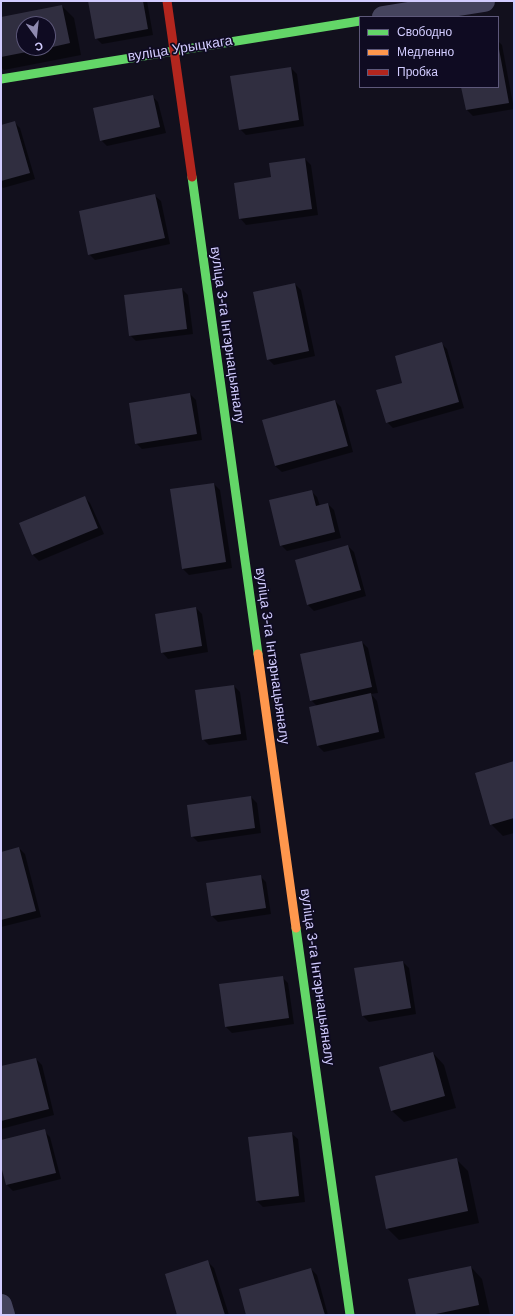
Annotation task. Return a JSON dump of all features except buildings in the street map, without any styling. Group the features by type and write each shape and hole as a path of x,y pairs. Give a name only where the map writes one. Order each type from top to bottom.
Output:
{"main road":[{"name":"вуліца 3-га Інтэрнацыяналу","path":"167,1 350,1315"},
{"name":"вуліца Урыцкага","path":"1,79 359,21"}],"street":[{"path":"389,16 484,1"},
{"path":"1,1305 4,1315"}],"traffic: fast":[{"path":"1,79 359,21"},
{"path":"192,177 258,654"},
{"path":"296,928 350,1315"}],"traffic: slow":[{"path":"258,654 296,928"}],"traffic: jam":[{"path":"167,1 192,177"}]}
